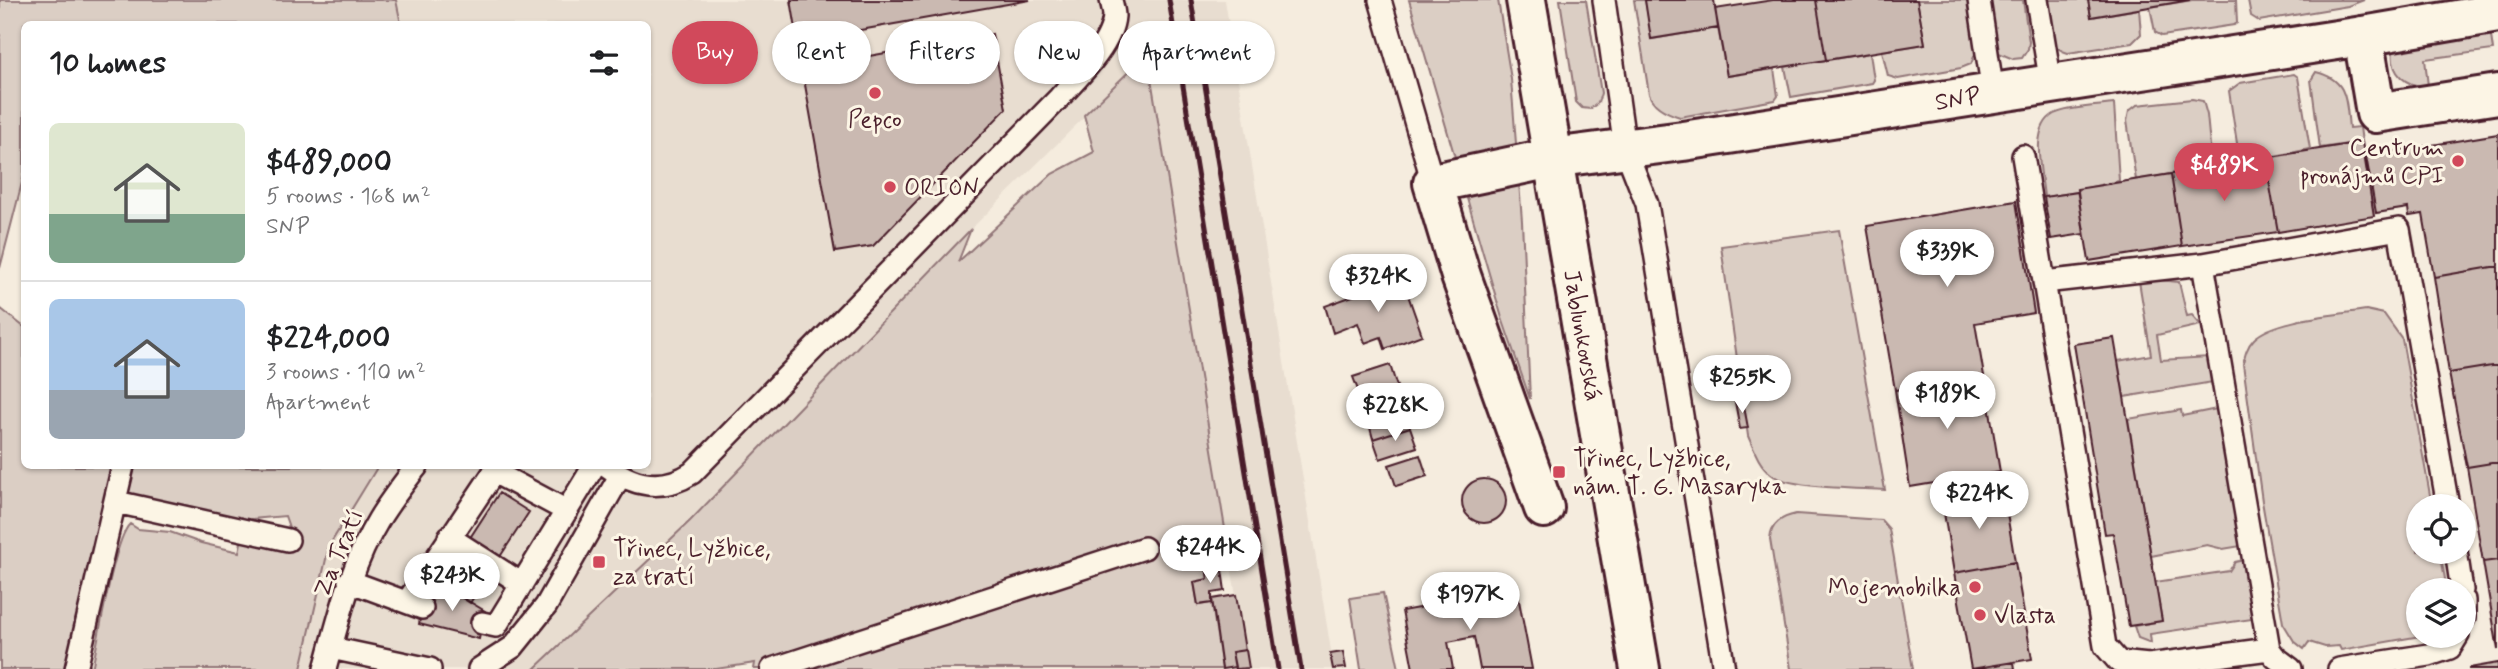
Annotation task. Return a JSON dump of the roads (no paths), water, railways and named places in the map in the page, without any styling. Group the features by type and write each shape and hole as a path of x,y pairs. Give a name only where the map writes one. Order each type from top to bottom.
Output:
{"street":[{"name":"Jablunkovská","path":"1526,0 1640,669"},
{"name":"SNP","path":"1433,183 1552,158 2363,36 2414,13 2498,13"},
{"path":"2363,36 2376,113 2498,94"},
{"path":"1433,183 1461,276 1544,508"}],"lane":[{"path":"480,669 513,647 546,606 613,471 650,486 680,481 692,474 1093,60 1110,34 1114,16 1111,0"},
{"path":"1380,0 1433,183"},
{"path":"1604,0 1625,148 1647,204 1724,669"},
{"path":"1979,0 1993,93"},
{"path":"2037,0 2051,84"},
{"path":"2023,156 2105,646 2119,662 2149,665 2269,649"},
{"path":"2044,282 2203,264 2399,229 2446,494"},
{"path":"2203,264 2269,649 2291,669"},
{"path":"76,669 122,469"},
{"name":"Za Tratí","path":"325,669 349,581 379,519 415,469"},
{"path":"482,623 496,626 592,469"},
{"path":"349,581 415,605 449,537 494,472 567,511"},
{"path":"116,502 288,540"},
{"path":"449,537 522,584"},
{"path":"772,669 1144,548"},
{"path":"331,648 430,669"},
{"path":"2339,669 2429,655 2449,648"}],"railway":[{"path":"1169,0 1278,669"},
{"path":"1191,0 1301,669"}],"place":[{"name":"Pepco","path":"875,93"},
{"name":"Centrum pronájmů CPI","path":"2458,161"},
{"name":"ORION","path":"890,187"},
{"name":"Třinec, Lyžbice, nám. T. G. Masaryka","path":"1559,472"},
{"name":"Třinec, Lyžbice, za tratí","path":"599,562"},
{"name":"Mojemobilka","path":"1975,587"},
{"name":"Vlasta","path":"1980,615"}]}
